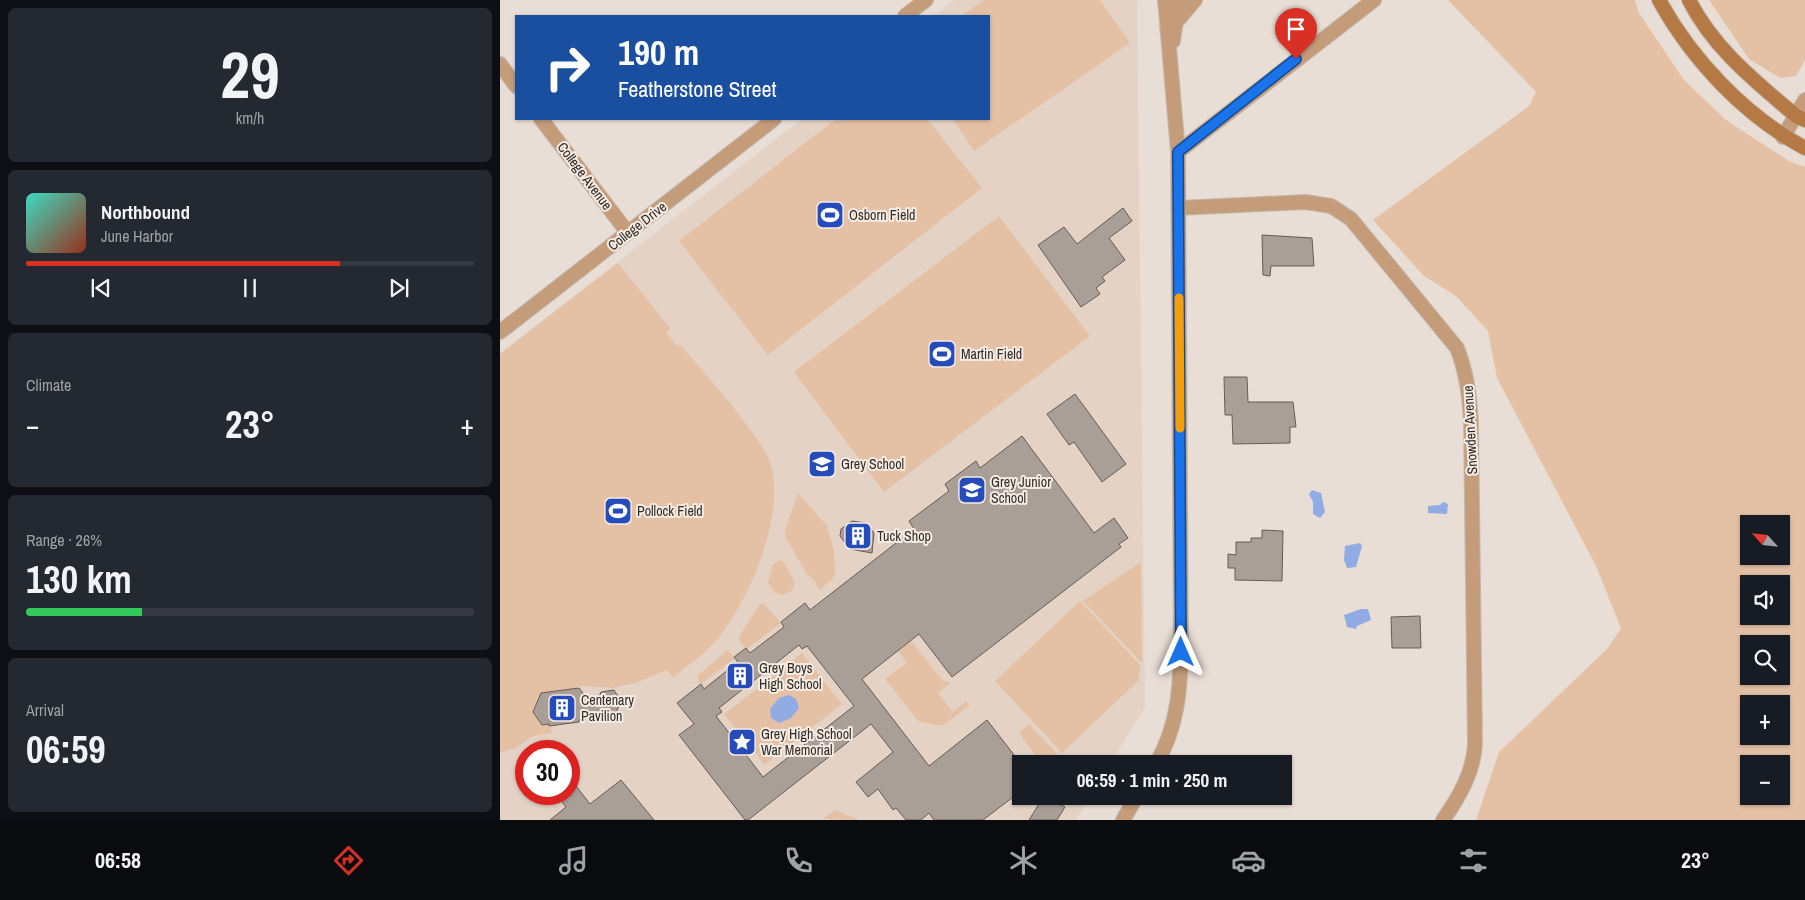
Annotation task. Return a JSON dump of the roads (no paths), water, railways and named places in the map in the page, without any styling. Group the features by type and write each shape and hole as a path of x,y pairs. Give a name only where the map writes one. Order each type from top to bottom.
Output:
{"main road":[{"path":"1660,0 1669,18 1698,57 1736,98 1783,137 1805,148"},
{"path":"1689,0 1713,40 1739,68 1800,118"}],"street":[{"path":"906,15 926,0"},
{"path":"1161,755 1170,737 1176,718 1180,669 1178,152 1169,65 1165,0"},
{"path":"1169,65 1179,0"},
{"path":"1177,21 1196,0"},
{"path":"1178,152 1374,0"},
{"path":"500,64 515,85"},
{"path":"1783,137 1800,118 1805,100"},
{"name":"College Avenue","path":"542,120 628,233"},
{"name":"College Drive","path":"500,332 773,120"},
{"name":"Snowden Avenue","path":"1178,208 1306,202 1331,206 1339,210 1351,219 1370,241 1456,348 1464,366 1469,388 1472,424 1475,743 1474,759 1468,777 1443,820"},
{"path":"1123,820 1132,805"}],"water":[{"path":"1312,490 1321,493 1325,512 1320,518 1313,514 1313,502 1309,494"},
{"path":"1443,502 1448,504 1447,514 1428,513 1428,506 1440,505"},
{"path":"1360,543 1362,546 1356,567 1347,568 1344,560 1345,546"},
{"path":"1361,609 1368,609 1371,620 1357,626 1356,629 1347,627 1344,615"},
{"path":"789,695 796,699 799,708 791,718 779,723 771,718 770,709 779,698"}],"place":[{"name":"Osborn Field","path":"830,215"},
{"name":"Martin Field","path":"942,354"},
{"name":"Grey School","path":"822,464"},
{"name":"Grey Junior School","path":"972,490"},
{"name":"Pollock Field","path":"618,511"},
{"name":"Tuck Shop","path":"858,536"},
{"name":"Grey Boys High School","path":"740,676"},
{"name":"Centenary Pavilion","path":"562,708"},
{"name":"Grey High School War Memorial","path":"742,742"}]}
